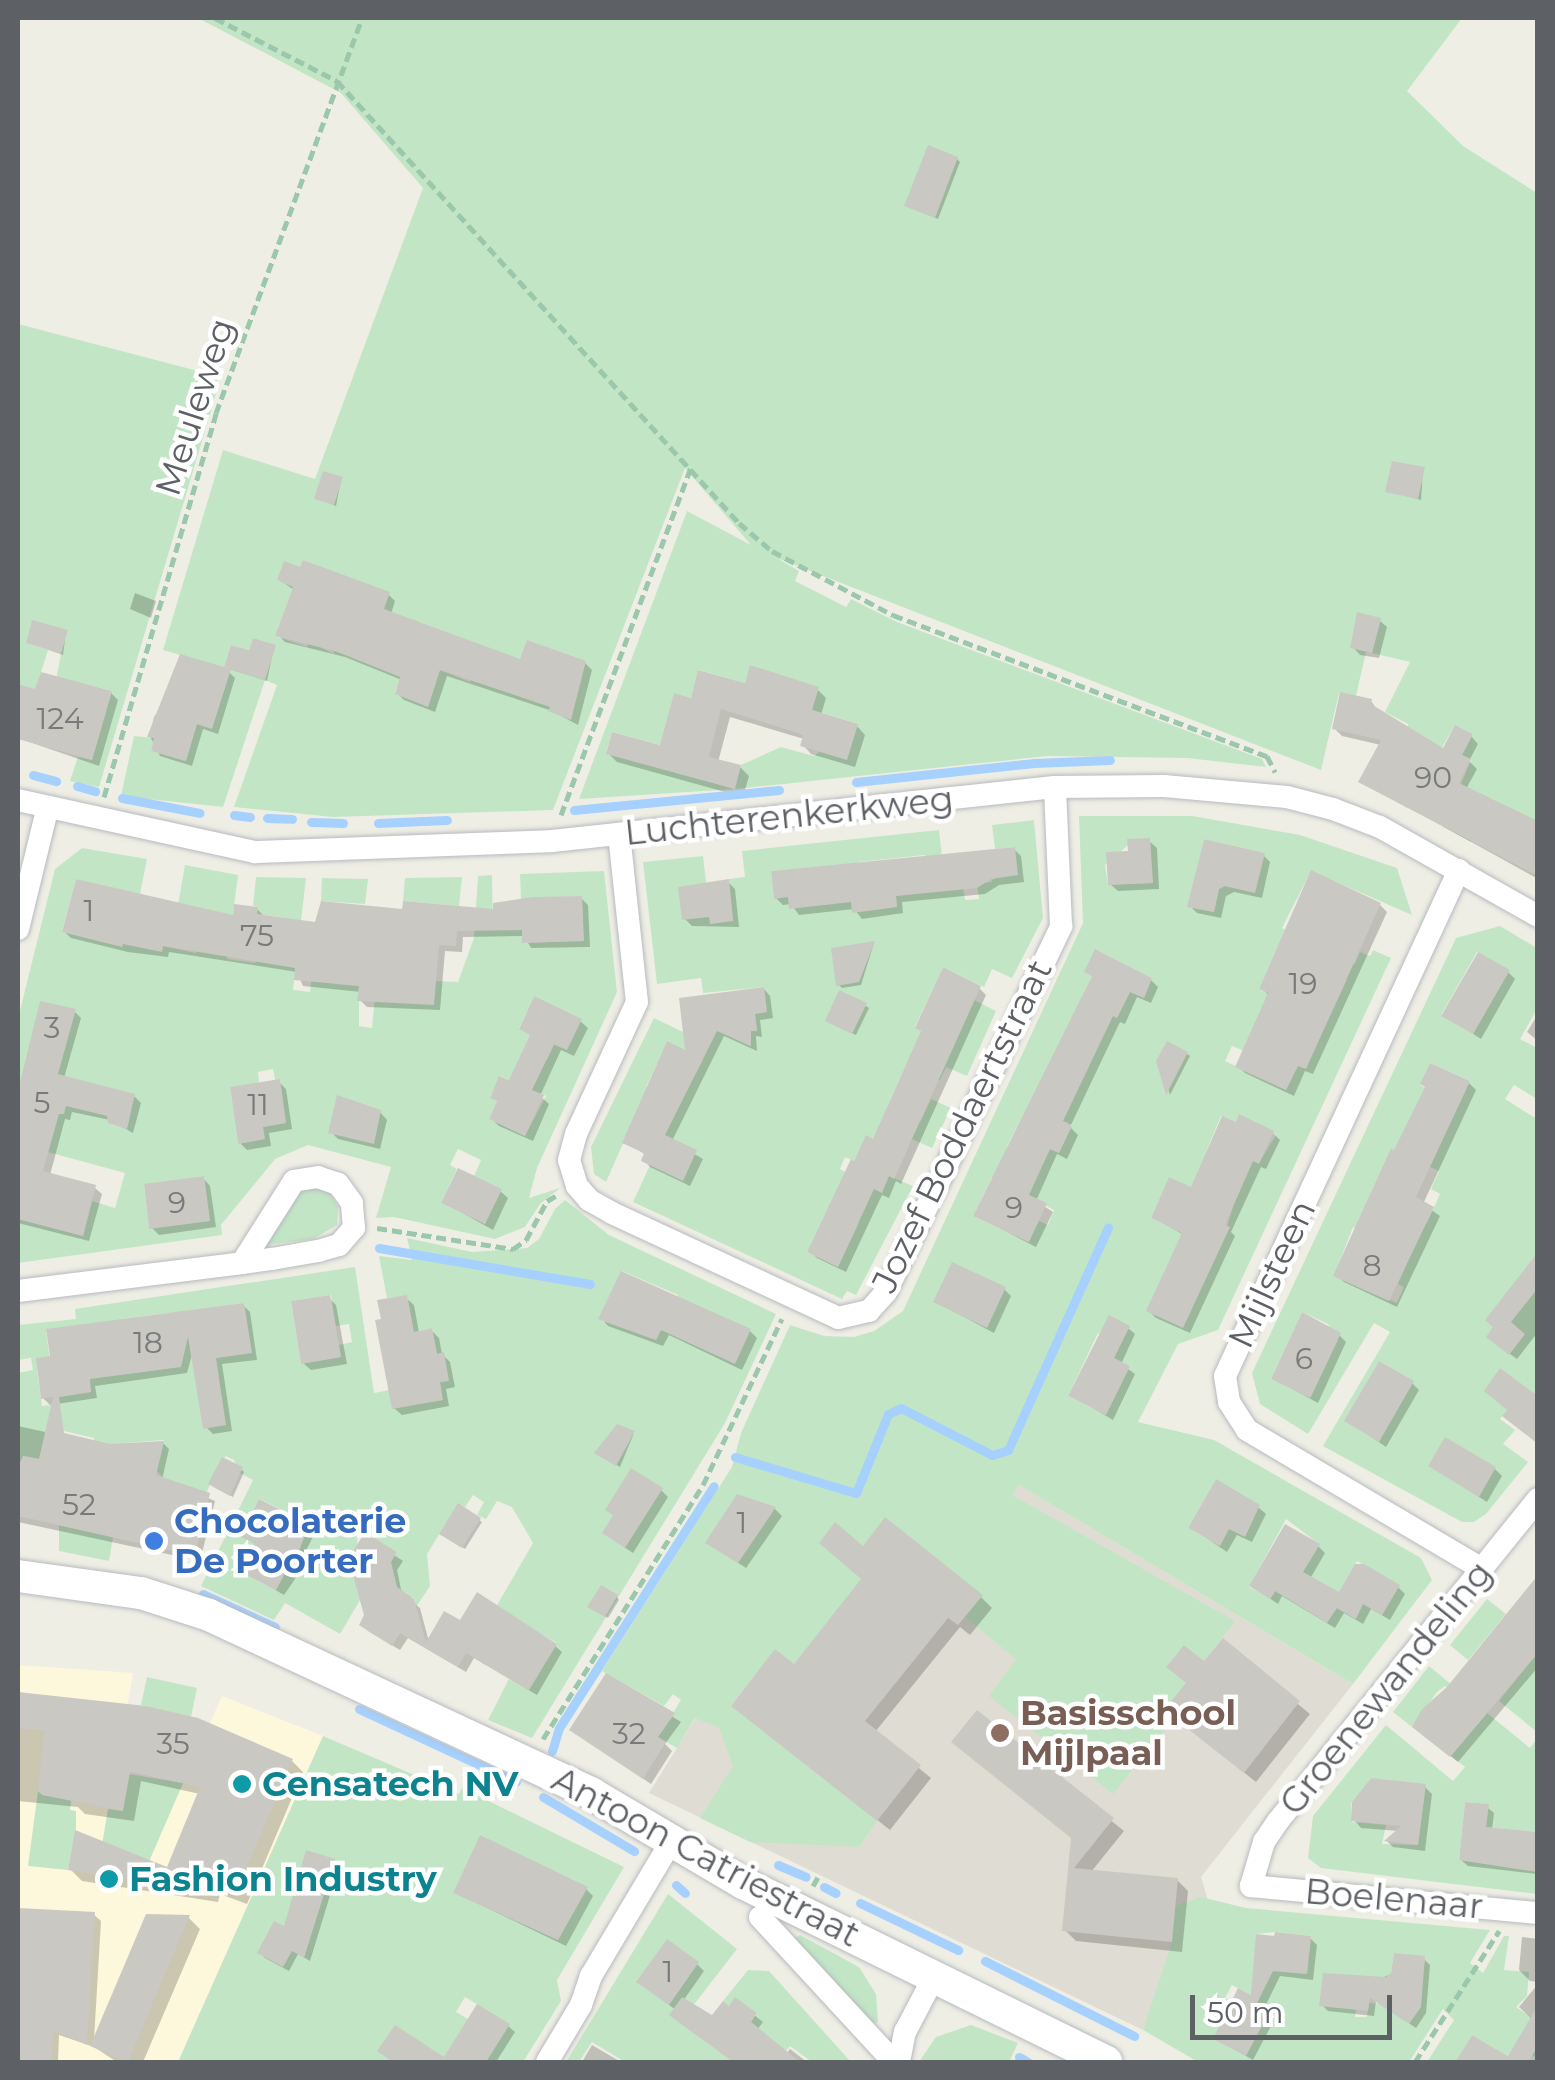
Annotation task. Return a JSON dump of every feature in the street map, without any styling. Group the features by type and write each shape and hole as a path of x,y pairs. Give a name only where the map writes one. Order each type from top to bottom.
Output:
{"main road":[{"name":"Antoon Catriestraat","path":"18,1576 176,1601 592,1794 743,1883 1106,2062"}],"street":[{"name":"Luchterenkerkweg","path":"18,800 48,810 255,852 552,841 1055,787 1164,786 1287,797 1380,828 1538,916"},
{"name":"Jozef Boddaertstraat","path":"576,1186 589,1200 612,1213 838,1318 869,1310 886,1292 1060,926 1055,787"},
{"path":"18,930 48,810"},
{"path":"576,1186 569,1160 576,1134 637,1002 618,834"},
{"name":"Mijlsteen","path":"1458,870 1225,1376 1229,1402 1247,1430 1482,1569"},
{"path":"18,1291 242,1263 338,1246 354,1228 352,1203 338,1184 318,1177 294,1181 242,1263"},
{"name":"Groenewandeling","path":"1251,1886 1264,1842 1278,1821 1538,1499"},
{"path":"547,2062 581,2005 590,1976 671,1842"},
{"name":"Boelenaar","path":"1251,1886 1538,1914"},
{"path":"760,1917 897,2062"},
{"path":"897,2062 905,2032 934,1977"}],"path":[{"path":"215,18 337,81 739,523 772,551 893,615 1267,756 1287,797"},
{"name":"Meuleweg","path":"97,819 216,413 362,18"},
{"path":"552,841 690,466"},
{"path":"354,1228 514,1248 526,1240 547,1201 576,1186"},
{"path":"528,1763 703,1485 792,1298"},
{"path":"1415,2062 1510,1910"}],"shaded area":[{"name":"Basisschool Mijlpaal","path":"902,1415 1353,1684 1201,1877 1209,1904 1143,2030 649,1793 703,1706"},
{"path":"18,1665 133,1673 98,1874 141,1879 222,1696 323,1736 178,2062 18,2062"}],"green space":[{"path":"198,18 1462,18 1407,91 1463,146 1537,193 1537,822 1492,799 1471,842 1443,827 1471,760 1462,755 1473,734 1455,725 1407,808 1394,800 1408,724 1385,712 1410,662 1372,653 1381,619 1366,652 1356,696 1339,693 1321,770 777,558 799,571 795,581 846,607 851,599 897,622 1262,759 1266,767 1187,758 1048,756 735,789 579,799 687,511 751,545 685,468 553,810 333,817 234,807 277,685 265,680 223,807 121,796 134,736 154,738 151,751 185,761 197,724 212,729 205,662 163,650 223,450 315,479 423,188 341,93","holes":["303,560 328,570 334,654 309,642 307,647 275,636","419,622 489,648 470,682 440,670 428,707 395,693","253,638 266,642 264,680 224,667 231,645 249,650","751,666 818,687 812,710 858,724 814,756 781,747 741,765 734,789 606,753 612,732 661,745 674,694 691,698 699,670 745,683"]},
{"path":"18,324 221,377 99,787 70,781 78,757 92,760 112,691 86,684 55,685 61,654 32,621 26,643 48,650 21,735 18,734"},
{"path":"1079,816 1192,816 1300,835 1397,868 1412,915 1311,871 1282,928 1355,964 1360,952 1370,956 1373,950 1391,958 1218,1330 1178,1344 1138,1422 1214,1440 1421,1558 1432,1580 1353,1684 1019,1485 1012,1495 1235,1621 1204,1661 1184,1645 1166,1666 1186,1683 1174,1718 1113,1794 989,1696 1016,1659 965,1617 982,1595 863,1546 835,1523 819,1543 862,1578 815,1681 775,1650 731,1705 877,1821 859,1847 750,1842 700,1818 733,1766 719,1728 695,1718 677,1748 658,1737 681,1700 673,1694 664,1706 602,1671 732,1467 741,1433 790,1325 824,1336 854,1337 874,1331 903,1311 1083,923","holes":["1128,839 1150,839 1152,883 1108,885 1105,865 1128,845","1204,839 1264,853 1255,892 1225,886 1219,889 1214,912 1188,906","1277,948 1347,980 1328,1020 1259,989","1095,949 1152,978 1144,998 1130,992 1117,1018 1080,1001 1092,976","1232,1046 1312,1054 1297,1066 1286,1090 1225,1061","1029,1104 1072,1125 1059,1153 1050,1149 1043,1164 1007,1146","1240,1115 1276,1135 1259,1163 1253,1161 1248,1172 1206,1152 1221,1116 1236,1122","992,1177 1054,1210 1048,1225 1039,1221 1028,1242 973,1216","1169,1178 1233,1207 1221,1247 1214,1248 1151,1218","1098,1333 1121,1343 1114,1358 1130,1366 1106,1415 1068,1396","1216,1479 1234,1531 1229,1529 1219,1546 1188,1528","1286,1519 1319,1544 1310,1561 1283,1579 1271,1598 1249,1587","1357,1561 1399,1585 1382,1615 1363,1604 1355,1619 1332,1605"]},
{"path":"1034,820 1043,918 1012,978 992,969 984,987 943,967 915,1027 974,1000 996,1011 967,1076 946,1067 940,1080 906,1065 888,1105 921,1121 931,1099 951,1108 932,1148 912,1139 905,1153 866,1136 854,1161 845,1157 840,1169 881,1192 889,1176 913,1186 856,1295 847,1291 842,1299 633,1202 650,1165 633,1121 606,1182 594,1174 591,1147 654,1018 683,1032 689,1019 735,1031 735,1039 750,1046 751,1031 757,1030 755,1014 767,1012 764,987 703,993 701,978 657,984 643,862 703,856 711,924 733,920 729,879 745,877 742,851 939,830 944,875 961,874 965,900 979,899 977,884 991,882 1015,847 995,849 992,825","holes":["925,855 929,892 896,896 897,907 863,911 858,862","827,866 790,909 788,897 774,898 771,871","667,1042 703,1060 680,1103 646,1087","828,1208 859,1223 838,1267 807,1252"]},
{"path":"82,848 147,859 130,945 196,953 204,910 178,905 185,865 238,875 227,959 255,963 286,918 257,914 258,907 253,906 256,877 306,878 293,990 310,992 313,966 336,984 359,986 359,1026 372,1028 380,940 436,981 458,982 474,938 478,876 492,875 493,930 522,930 523,943 583,941 582,896 521,899 520,874 604,871 617,992 537,1168 529,1198 560,1188 540,1204 525,1227 495,1239 394,1217 376,1218 391,1167 308,1145 275,1159 221,1225 222,1235 18,1263 18,1219 83,1236 92,1201 115,1208 125,1173 18,1144 18,1019 55,869","holes":["76,879 116,890 62,932","534,996 567,1050 554,1045 547,1060 524,1049 530,1035 519,1028","273,1069 275,1080 280,1080 286,1123 263,1127 264,1139 238,1144 230,1087 259,1083 258,1072","500,1076 546,1096 525,1136 489,1119 497,1101 490,1097","458,1149 481,1160 474,1176 502,1189 485,1224 441,1203 457,1169 450,1165","204,1176 210,1221 149,1228 144,1185"]},
{"path":"462,877 459,906 403,901 405,878"},
{"path":"322,878 368,879 365,904 321,901"},
{"path":"1500,926 1537,948 1537,1009 1520,1039 1537,1048 1537,1099 1514,1085 1505,1099 1537,1119 1537,1258 1500,1302 1537,1288 1537,1396 1507,1410 1500,1419 1515,1430 1503,1444 1528,1462 1486,1514 1474,1522 1462,1522 1323,1446 1390,1332 1374,1323 1308,1434 1260,1404 1252,1373 1456,938","holes":["1477,952 1509,970 1473,1034 1441,1015","1430,1063 1470,1081 1458,1107 1420,1085","1391,1149 1439,1171 1431,1189 1440,1194 1427,1223 1371,1192","1353,1227 1411,1254 1398,1284 1404,1287 1397,1303 1334,1276","1302,1312 1328,1324 1338,1340 1311,1397 1271,1379","1379,1361 1413,1381 1379,1441 1345,1421"]},
{"path":"302,1187 326,1188 338,1207 337,1225 313,1239 264,1245"},
{"path":"565,1200 609,1235 776,1314 725,1423 532,1738 488,1720 509,1679 529,1690 557,1643 514,1618 485,1665 470,1652 533,1543 512,1507 497,1501 486,1519 477,1515 484,1502 473,1495 465,1507 458,1504 427,1554 430,1586 416,1607 414,1598 399,1594 388,1567 397,1552 374,1538 372,1529 357,1533 360,1600 340,1634 285,1603 274,1620 201,1586 253,1480 240,1473 234,1460 226,1456 219,1463 203,1501 168,1483 157,1471 164,1440 125,1443 120,1463 85,1482 94,1438 47,1427 40,1459 24,1456 18,1467 18,1373 33,1370 31,1358 18,1360 18,1325 76,1319 75,1309 355,1267 374,1393 389,1390 442,1400 440,1382 448,1381 443,1353 437,1354 432,1328 403,1334 412,1321 407,1296 387,1298 379,1256 412,1260 407,1238 472,1252 527,1248 539,1239 555,1209","holes":["622,1271 678,1295 656,1340 602,1321","331,1295 336,1326 349,1324 352,1342 339,1345 341,1357 301,1364 291,1301","244,1303 251,1353 209,1359 204,1309","168,1313 176,1367 128,1374 121,1319","82,1325 91,1392 59,1397 59,1404 42,1406 37,1370 51,1368 46,1330","260,1499 309,1524 290,1575 285,1573 276,1590 240,1572 254,1543 241,1536"]},
{"path":"59,1525 113,1537 109,1561 59,1551"},
{"path":"1487,1599 1506,1614 1468,1660 1450,1645"},
{"path":"1537,1653 1537,1732 1499,1701"},
{"path":"1429,1666 1458,1690 1455,1693 1445,1686 1437,1692 1412,1727 1393,1712"},
{"path":"147,1677 197,1688 191,1717 141,1705"},
{"path":"1487,1713 1530,1748 1537,1739 1537,1832 1486,1827 1488,1804 1465,1802 1459,1860 1537,1872 1537,1894 1321,1868 1308,1858 1313,1816 1386,1725 1453,1781 1465,1767 1451,1756","holes":["1371,1778 1424,1798 1418,1845 1382,1844 1386,1825 1352,1822 1351,1804"]},
{"path":"323,1736 459,1794 462,1788 624,1867 557,1980 561,2001 523,2062 486,2062 509,2024 465,1997 456,2012 468,2019 443,2060 436,2056 432,2062 178,2062","holes":["480,1836 490,1909 473,1902 476,1895 457,1885","587,1887 558,1940 526,1925"]},
{"path":"116,1772 183,1783 141,1880 97,1874 108,1809 122,1811"},
{"path":"38,1791 72,1795 70,1810 76,1811 76,1828 68,1870 28,1866"},
{"path":"668,1894 737,1949 682,2020 698,2036 732,2061 757,2027 751,2022 757,2013 736,1998 729,2006 723,2001 748,1970 769,1971 851,2062 812,2062 790,2046 777,2062 625,2062 592,2042 579,2062 566,2062","holes":["698,1962 669,2005 637,1982"]},
{"path":"1201,1897 1246,1908 1490,1930 1470,1963 1483,1973 1504,1936 1509,1936 1504,1970 1529,1972 1527,1996 1516,2007 1531,2017 1530,2026 1537,2026 1537,2058 1515,2045 1508,2056 1472,2035 1455,2062 1427,2062 1454,2020 1443,2009 1409,2062 1198,2062 1143,2030 1172,1942 1175,1906","holes":["1256,1934 1311,1936 1307,1974 1272,1971","1394,1953 1425,1957 1422,1988 1409,2024 1383,2004 1369,2003 1367,2017 1355,2017 1356,2007 1391,1973","1232,1985 1259,1999 1253,2011 1265,2018 1246,2055 1232,2002 1225,1998"]},
{"path":"800,1935 859,1967 876,1994 878,2022 873,2024 792,1940"},
{"path":"971,2025 1018,2043 1009,2062 919,2062 936,2037"}],"building":[{"path":"928,145 958,157 935,218 904,206"},
{"path":"1392,461 1425,467 1418,499 1385,492"},
{"path":"323,471 343,477 334,505 314,499"},
{"path":"303,560 390,592 384,609 520,659 527,640 586,661 571,720 548,711 550,707 440,670 428,707 395,694 400,677 335,651 275,636 293,587 277,580 284,561 300,567"},
{"path":"1357,612 1381,618 1372,653 1350,648"},
{"path":"32,620 68,630 61,654 26,643"},
{"path":"253,638 276,645 265,680 224,667 231,645 249,650"},
{"path":"180,654 231,669 212,729 197,724 186,761 151,751 154,738 147,737"},
{"path":"750,665 819,687 812,710 858,724 847,760 800,746 803,736 798,733 721,709 709,757 741,765 735,789 606,754 612,732 660,745 674,693 691,698 698,670 745,683"},
{"path":"41,672 112,691 92,760 18,739 18,684 35,689"},
{"path":"1340,692 1372,699 1371,704 1443,748 1455,725 1473,734 1462,755 1471,759 1459,783 1538,821 1538,876 1358,782 1381,740 1332,729"},
{"path":"1150,838 1153,883 1108,885 1106,852 1128,851 1127,839"},
{"path":"1204,839 1265,853 1255,893 1225,886 1219,889 1214,912 1187,907"},
{"path":"1015,847 1018,875 991,879 977,888 896,896 897,907 852,913 851,902 789,909 788,897 774,899 771,871"},
{"path":"1311,870 1381,903 1306,1069 1298,1066 1286,1090 1235,1067 1268,993 1259,989"},
{"path":"76,879 233,915 234,904 258,907 257,914 315,922 321,901 402,909 403,901 493,909 493,903 533,897 582,896 584,941 522,943 522,930 457,931 456,946 439,945 434,1005 357,1001 359,986 294,980 295,968 163,946 162,952 123,944 122,947 62,932"},
{"path":"729,879 733,921 710,924 709,917 682,920 678,887"},
{"path":"875,941 859,982 836,986 831,948"},
{"path":"1095,949 1152,978 1144,998 1130,992 1117,1018 1113,1016 1063,1121 1072,1126 1059,1153 1050,1149 1029,1195 1047,1203 1029,1242 973,1216 1092,976 1084,972"},
{"path":"1478,952 1510,970 1473,1034 1441,1016"},
{"path":"943,967 981,986 894,1179 889,1176 882,1193 874,1189 838,1267 807,1252 851,1159 854,1161 866,1135 873,1139 921,1031 915,1028"},
{"path":"764,987 767,1012 755,1014 757,1031 751,1031 751,1046 717,1031 665,1135 697,1150 683,1181 641,1161 644,1153 622,1143 667,1041 685,1050 679,998"},
{"path":"839,990 867,1003 852,1034 825,1021"},
{"path":"534,996 582,1019 567,1050 554,1044 532,1090 544,1095 525,1136 489,1119 497,1101 490,1098 499,1076 509,1080 530,1035 519,1029"},
{"path":"40,1001 76,1009 58,1074 135,1094 127,1129 108,1123 107,1116 66,1106 64,1114 59,1114 43,1171 96,1185 83,1236 18,1219 18,1091"},
{"path":"1167,1041 1188,1052 1166,1095 1156,1061"},
{"path":"1430,1063 1470,1081 1416,1197 1434,1207 1389,1301 1333,1276 1391,1148 1394,1150 1425,1087 1420,1084"},
{"path":"280,1079 286,1123 263,1127 265,1139 238,1144 230,1087"},
{"path":"337,1095 381,1110 374,1144 328,1133"},
{"path":"1239,1114 1274,1131 1259,1164 1253,1161 1225,1225 1230,1227 1183,1328 1146,1311 1182,1233 1151,1218 1169,1177 1191,1187 1222,1116 1236,1122"},
{"path":"458,1168 502,1189 485,1224 441,1203"},
{"path":"204,1176 210,1221 149,1229 144,1184"},
{"path":"1538,1252 1538,1288 1511,1322 1525,1334 1509,1355 1486,1337 1493,1327 1485,1320"},
{"path":"952,1262 1006,1287 987,1328 933,1302"},
{"path":"621,1271 751,1329 735,1364 661,1330 656,1340 598,1319"},
{"path":"330,1295 341,1357 301,1364 291,1301"},
{"path":"407,1295 414,1332 432,1328 437,1354 444,1352 449,1381 440,1382 443,1400 392,1409 375,1320 381,1319 377,1300"},
{"path":"244,1303 252,1353 216,1358 226,1425 203,1429 188,1337 181,1367 90,1379 91,1392 59,1397 64,1433 110,1444 164,1441 156,1475 210,1493 195,1556 18,1516 18,1467 23,1456 39,1459 53,1397 41,1399 36,1358 50,1356 46,1329"},
{"path":"1302,1312 1341,1333 1310,1398 1271,1379"},
{"path":"1109,1315 1130,1326 1114,1358 1130,1366 1106,1415 1068,1396"},
{"path":"1379,1361 1414,1381 1379,1442 1344,1421"},
{"path":"1500,1368 1538,1396 1538,1444 1502,1416 1507,1410 1484,1391"},
{"path":"617,1424 635,1431 616,1466 594,1453"},
{"path":"1445,1437 1496,1467 1479,1497 1428,1466"},
{"path":"222,1457 243,1467 230,1496 208,1484"},
{"path":"631,1468 663,1488 625,1548 602,1533 613,1515 605,1510"},
{"path":"1216,1479 1260,1505 1245,1537 1229,1529 1220,1546 1188,1528"},
{"path":"737,1494 776,1507 738,1563 705,1543"},
{"path":"259,1499 309,1524 290,1575 285,1573 276,1590 240,1572 254,1543 241,1537"},
{"path":"458,1503 481,1518 462,1548 439,1534"},
{"path":"885,1517 983,1595 958,1625 948,1618 865,1721 921,1765 877,1821 731,1706 775,1649 794,1664 861,1579 819,1543 835,1522 863,1546"},
{"path":"1285,1524 1320,1544 1303,1572 1339,1592 1355,1564 1364,1564 1400,1585 1382,1615 1363,1604 1356,1619 1337,1608 1327,1623 1275,1591 1270,1599 1249,1586"},
{"path":"365,1532 397,1552 391,1562 397,1587 414,1599 426,1642 444,1611 460,1620 477,1592 557,1644 529,1690 466,1653 458,1667 400,1633 392,1646 359,1625 364,1615 351,1568 345,1564"},
{"path":"1538,1575 1538,1653 1450,1757 1412,1727 1422,1709 1447,1687"},
{"path":"601,1585 618,1595 605,1617 587,1607"},
{"path":"1223,1638 1300,1701 1244,1773 1164,1710 1186,1683 1166,1667 1184,1645 1204,1661"},
{"path":"606,1673 675,1713 658,1737 666,1742 643,1779 569,1730"},
{"path":"18,1692 146,1706 198,1718 293,1759 235,1895 209,1884 207,1893 68,1870 75,1830 167,1867 200,1787 130,1772 123,1811 42,1795 38,1791 44,1730 18,1729"},
{"path":"977,1710 1114,1818 1074,1868 1178,1878 1172,1942 1062,1931 1071,1838 951,1742"},
{"path":"1371,1778 1426,1784 1418,1845 1384,1841 1401,1826 1351,1821 1352,1802"},
{"path":"1465,1802 1489,1804 1486,1827 1538,1832 1538,1872 1459,1860"},
{"path":"480,1835 588,1887 558,1940 453,1893"},
{"path":"306,1850 335,1859 304,1958 292,1951 283,1967 257,1953 274,1921 284,1926"},
{"path":"18,1908 95,1912 87,2045 53,2030 52,2062 18,2062"},
{"path":"146,1914 190,1915 128,2062 90,2046"},
{"path":"1275,1932 1311,1936 1307,1974 1273,1971 1253,2011 1266,2018 1246,2056 1213,2039 1238,1988 1251,1995 1256,1934 1274,1936"},
{"path":"667,1939 699,1962 669,2005 636,1982"},
{"path":"1394,1953 1425,1956 1421,2007 1409,2024 1370,1998 1368,2011 1319,2006 1323,1973 1386,1977 1391,1973"},
{"path":"682,1997 712,2015 723,2001 729,2006 735,1997 757,2013 751,2022 800,2062 733,2062 669,2015"},
{"path":"477,2004 510,2024 486,2062 393,2062 377,2051 395,2025 444,2057"},
{"path":"1538,2005 1538,2046 1528,2062 1455,2062 1472,2035 1508,2056"}],"waterway":[{"path":"856,782 1034,763 1110,760"},
{"path":"33,775 56,781"},
{"path":"77,786 95,791"},
{"path":"574,810 779,790"},
{"path":"122,798 200,813"},
{"path":"234,815 250,817"},
{"path":"267,818 292,819"},
{"path":"378,823 447,820"},
{"path":"311,822 343,823"},
{"path":"735,1457 856,1493 888,1414 901,1408 992,1455 1008,1450 1108,1227"},
{"path":"379,1248 590,1284"},
{"path":"552,1751 559,1728 714,1486"},
{"path":"203,1594 275,1627"},
{"path":"359,1709 516,1782"},
{"path":"543,1797 634,1851"},
{"path":"778,1865 806,1877"},
{"path":"676,1885 685,1893"},
{"path":"824,1887 836,1893"},
{"path":"860,1903 958,1950"},
{"path":"985,1961 1134,2036"},
{"path":"1019,2057 1028,2062"}],"place":[{"name":"Chocolaterie De Poorter","path":"154,1541"},
{"name":"Basisschool Mijlpaal","path":"1000,1733"},
{"name":"Censatech NV","path":"242,1784"},
{"name":"Fashion Industry","path":"109,1879"}]}
